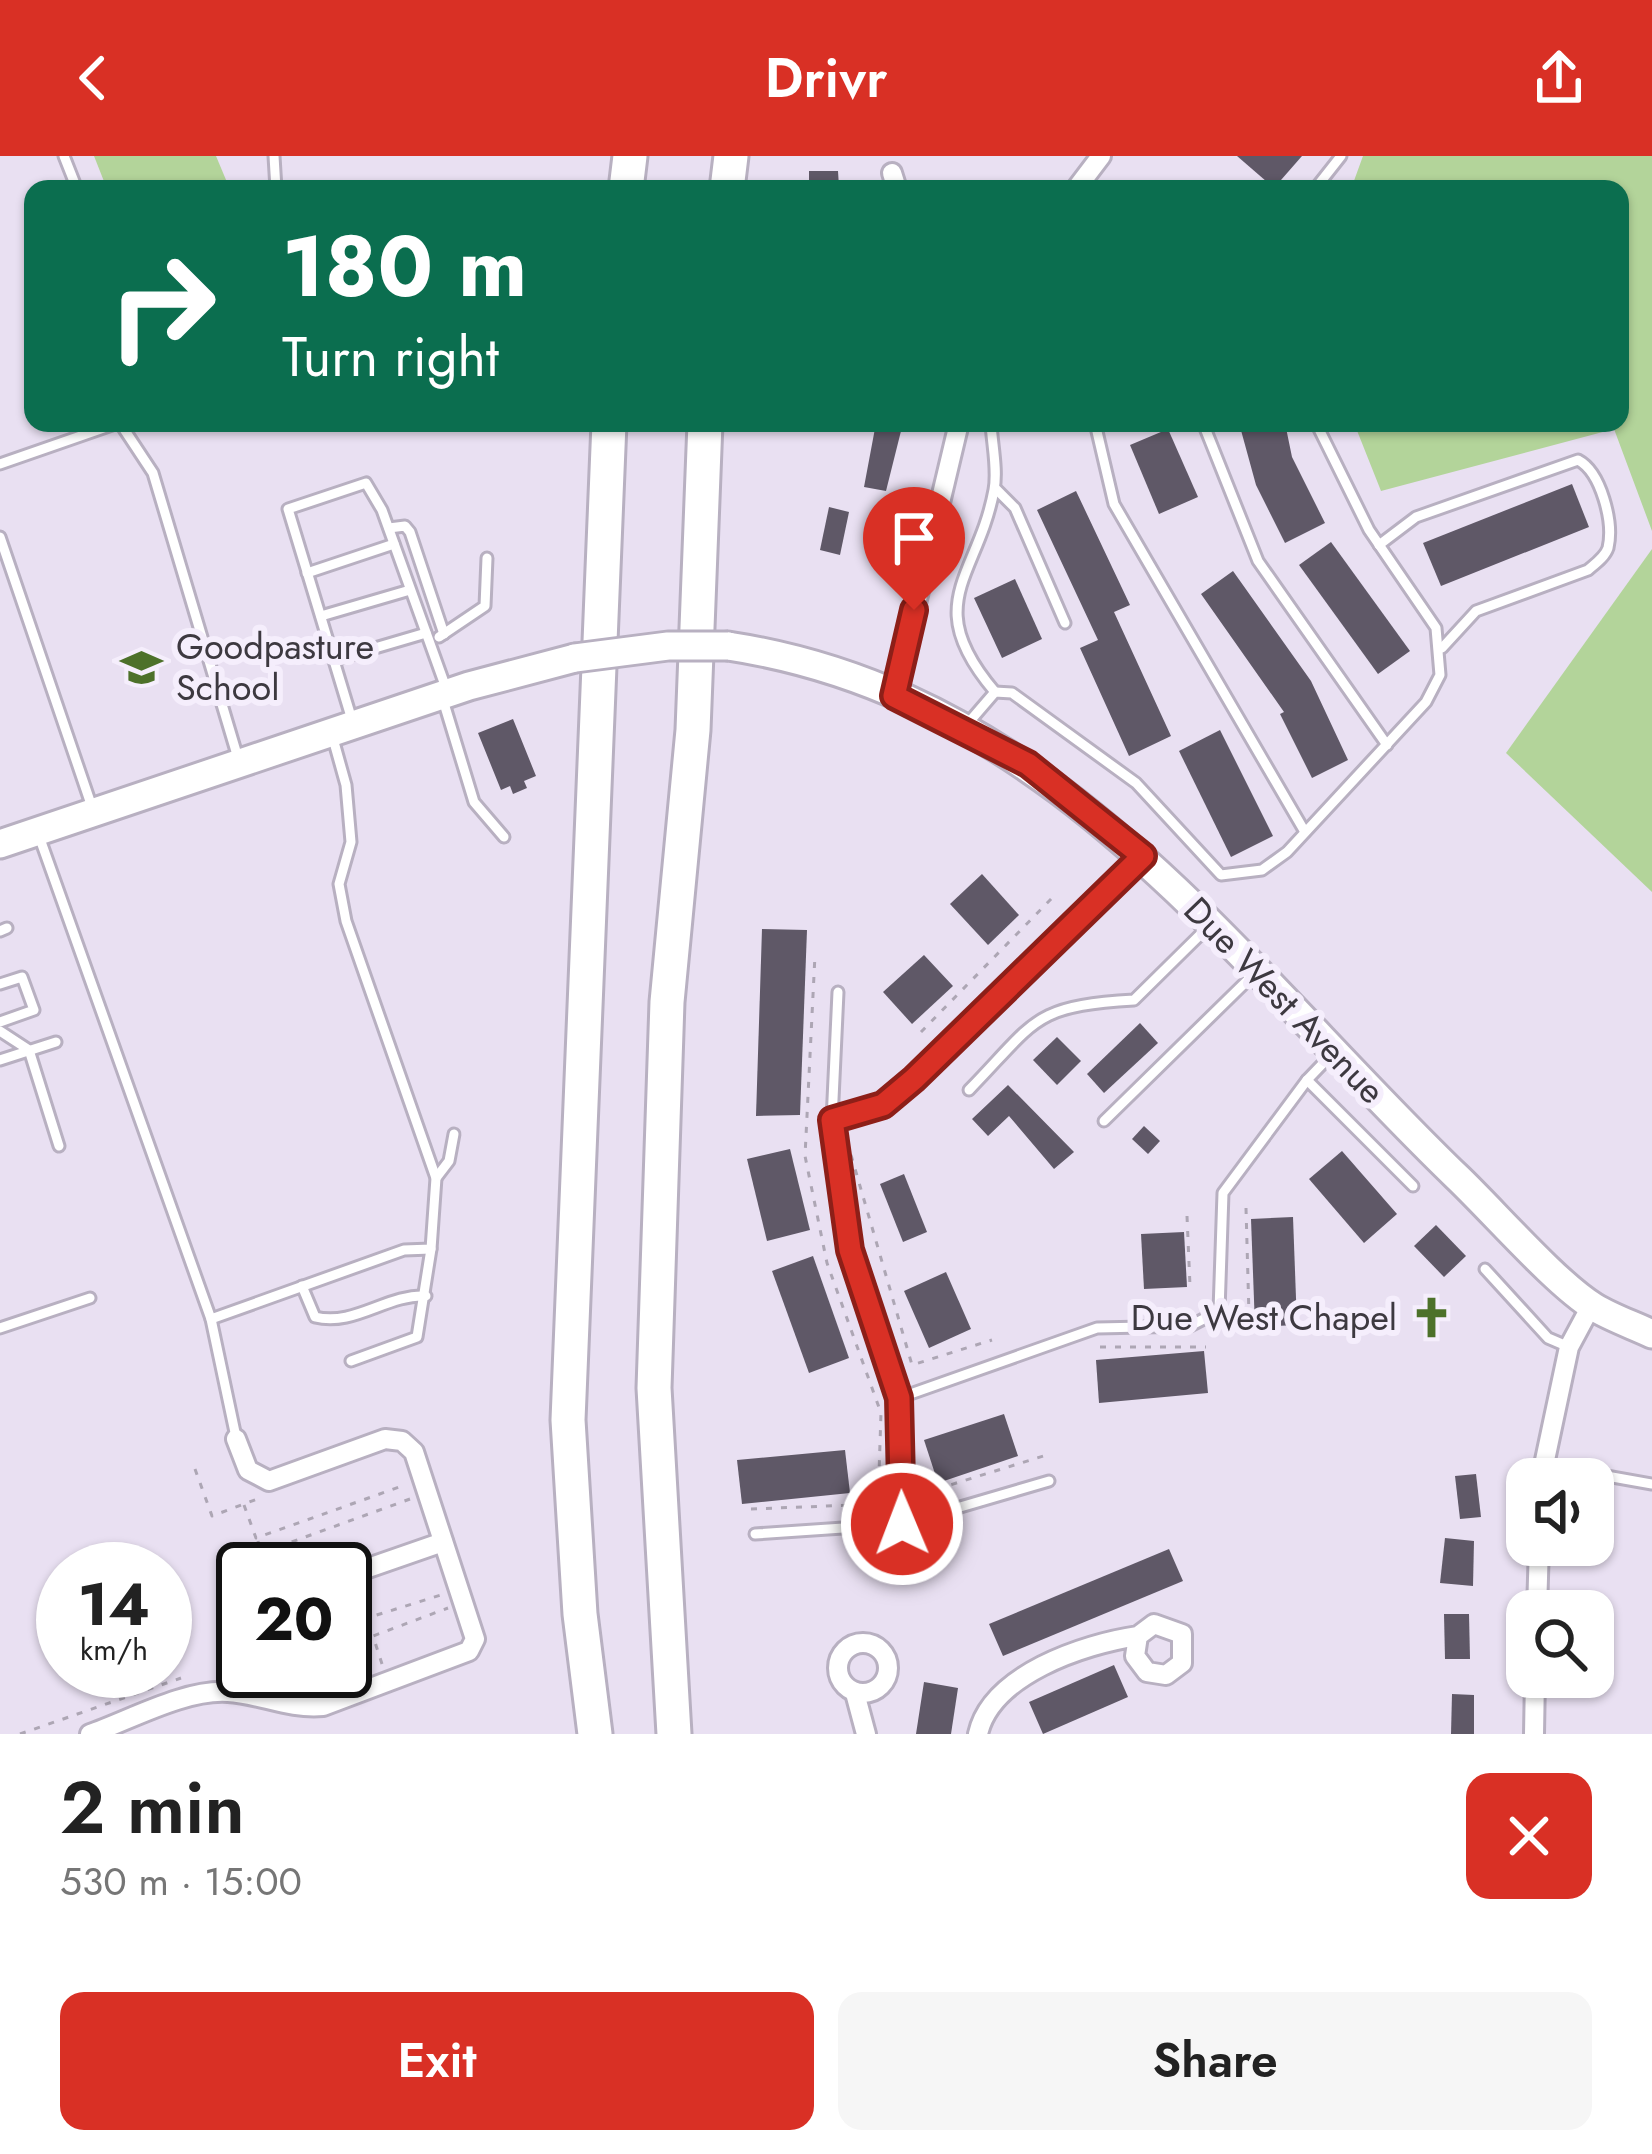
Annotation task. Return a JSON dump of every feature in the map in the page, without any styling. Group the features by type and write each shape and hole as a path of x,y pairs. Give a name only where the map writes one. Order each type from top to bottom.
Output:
{"highway":[{"path":"595,1734 580,1615 568,1420 610,432"},
{"path":"674,1734 654,1388 667,1002 693,730 705,432"}],"main road":[{"name":"Due West Avenue","path":"0,844 444,694 575,658 668,646 728,646 827,668 964,728 1028,764 1143,856 1213,922 1421,1142 1591,1306 1652,1334"}],"street":[{"path":"1083,180 1101,156"},
{"path":"894,696 957,432"},
{"path":"1544,1458 1569,1347 1591,1306"},
{"path":"90,1734 217,1693 300,1708 323,1706 470,1651 475,1640 414,1452 402,1441 385,1438 269,1480 248,1470 236,1439"},
{"path":"372,1567 443,1542"},
{"path":"978,1734 992,1698 1011,1681 1138,1636"},
{"path":"855,1693 866,1734"},
{"path":"1534,1734 1535,1698"}],"lane":[{"path":"1322,180 1341,156"},
{"path":"0,464 93,432"},
{"path":"125,432 153,473 240,763"},
{"path":"992,432 995,488 954,601 967,649 995,692"},
{"path":"1097,432 1114,504 1305,832"},
{"path":"1207,432 1258,561 1387,745"},
{"path":"995,692 1012,693 1136,783 1221,875 1262,870 1387,745 1426,702 1440,676 1436,628 1379,545 1321,432"},
{"path":"1379,545 1415,517 1578,460 1590,466 1600,483 1608,547 1602,559 1588,570 1476,611 1441,649"},
{"path":"351,1361 417,1337 426,1296 436,1178 346,921 339,884 352,842 334,660 288,509 366,483 388,528 427,637 474,802 504,837"},
{"path":"995,488 1016,508 1065,623"},
{"path":"388,528 405,526 410,532 444,634"},
{"path":"0,537 94,812"},
{"path":"308,573 394,544"},
{"path":"334,660 444,634 484,606 487,558"},
{"path":"321,616 410,590"},
{"path":"964,728 995,692"},
{"path":"38,831 211,1319 236,1439"},
{"path":"832,1120 883,1105 914,1079 1143,856"},
{"path":"969,1090 1041,1016 1075,1003 1134,1000 1213,922"},
{"path":"1104,1121 1259,970"},
{"path":"0,984 22,977 34,1010 0,1026 29,1051 59,1146"},
{"path":"838,992 832,1120 850,1250 899,1398 902,1524"},
{"path":"0,1060 56,1042"},
{"path":"899,1398 1097,1328 1190,1326 1211,1318 1221,1300 1223,1193 1307,1080 1336,1050"},
{"path":"1307,1080 1413,1186"},
{"path":"436,1178 449,1161 454,1134"},
{"path":"211,1319 404,1250 431,1249"},
{"path":"1485,1269 1548,1338 1569,1347"},
{"path":"302,1286 316,1317 335,1322 406,1295 426,1296"},
{"path":"0,1328 90,1298"},
{"path":"755,1534 902,1524 1049,1480"},
{"path":"1614,1480 1652,1484"}],"path":[{"path":"921,1032 1055,895"},
{"path":"851,1155 912,1365 992,1340"},
{"path":"1246,1208 1249,1315"},
{"path":"1187,1216 1190,1286"},
{"path":"1100,1348 1206,1348"},
{"path":"937,1489 1050,1454"},
{"path":"195,1468 212,1516 267,1495 253,1489"},
{"path":"291,1542 412,1498 400,1468"},
{"path":"256,1538 406,1485"},
{"path":"244,1504 257,1542"},
{"path":"752,1509 878,1504"},
{"path":"386,1673 373,1636 451,1611 440,1576"},
{"path":"372,1619 446,1594"},
{"path":"376,1618 382,1632"},
{"path":"20,1734 124,1698"}],"green space":[{"path":"94,156 216,156 226,180 103,180"},
{"path":"1363,156 1652,156 1652,531 1615,432 1629,432 1629,180 1354,180"},
{"path":"1358,432 1603,432 1381,491"},
{"path":"1652,549 1652,892 1506,753"}],"building":[{"path":"1237,156 1302,156 1281,180 1265,180"},
{"path":"809,171 838,171 839,180 809,180"},
{"path":"874,432 901,432 886,491 864,487"},
{"path":"1169,432 1198,497 1159,514 1130,445"},
{"path":"1241,432 1287,432 1292,457 1325,523 1285,543 1256,485"},
{"path":"1572,484 1589,527 1441,586 1423,543"},
{"path":"1076,491 1130,605 1114,612 1171,736 1129,756 1080,648 1098,640 1037,510"},
{"path":"829,507 849,512 840,555 820,550"},
{"path":"1331,542 1410,651 1378,674 1299,565"},
{"path":"1233,571 1311,681 1348,760 1312,778 1280,714 1284,712 1201,594"},
{"path":"1015,579 1042,639 1002,658 974,598"},
{"path":"513,719 536,776 524,781 527,788 513,794 510,786 501,790 478,733"},
{"path":"1220,730 1273,836 1231,857 1179,751"},
{"path":"982,874 1019,915 988,945 950,904"},
{"path":"762,929 807,930 800,1115 756,1116"},
{"path":"924,955 953,986 912,1024 883,992"},
{"path":"1140,1023 1158,1043 1104,1093 1087,1074"},
{"path":"1057,1037 1081,1061 1057,1085 1033,1060"},
{"path":"1008,1085 1074,1152 1054,1169 1009,1116 988,1136 972,1119"},
{"path":"1144,1126 1160,1141 1148,1154 1132,1139"},
{"path":"790,1149 810,1230 767,1241 747,1159"},
{"path":"1342,1151 1397,1214 1364,1243 1309,1179"},
{"path":"904,1174 927,1232 903,1242 880,1184"},
{"path":"1293,1217 1297,1325 1255,1327 1251,1219"},
{"path":"1436,1225 1466,1256 1444,1277 1414,1246"},
{"path":"1184,1232 1187,1287 1144,1289 1141,1234"},
{"path":"813,1256 849,1358 809,1373 772,1271"},
{"path":"946,1272 971,1329 929,1348 904,1291"},
{"path":"1204,1351 1208,1393 1099,1403 1096,1360"},
{"path":"1004,1414 1018,1456 938,1483 924,1440"},
{"path":"845,1450 850,1493 742,1504 737,1460"},
{"path":"1476,1474 1481,1517 1460,1519 1455,1476"},
{"path":"1445,1538 1474,1541 1473,1586 1440,1583"},
{"path":"1169,1549 1183,1581 1003,1656 989,1624"},
{"path":"1444,1614 1469,1614 1470,1659 1445,1659"},
{"path":"1114,1665 1128,1697 1043,1734 1029,1702"},
{"path":"924,1682 958,1688 951,1734 916,1734"},
{"path":"1452,1694 1474,1695 1474,1734 1451,1734"}],"place":[{"name":"Goodpasture School","path":"142,667"},
{"name":"Due West Chapel","path":"1431,1317"}],"route":[{"path":"902,1524 899,1398 850,1250 832,1120 883,1105 914,1079 1143,856 1028,764 894,696 914,610"}]}
